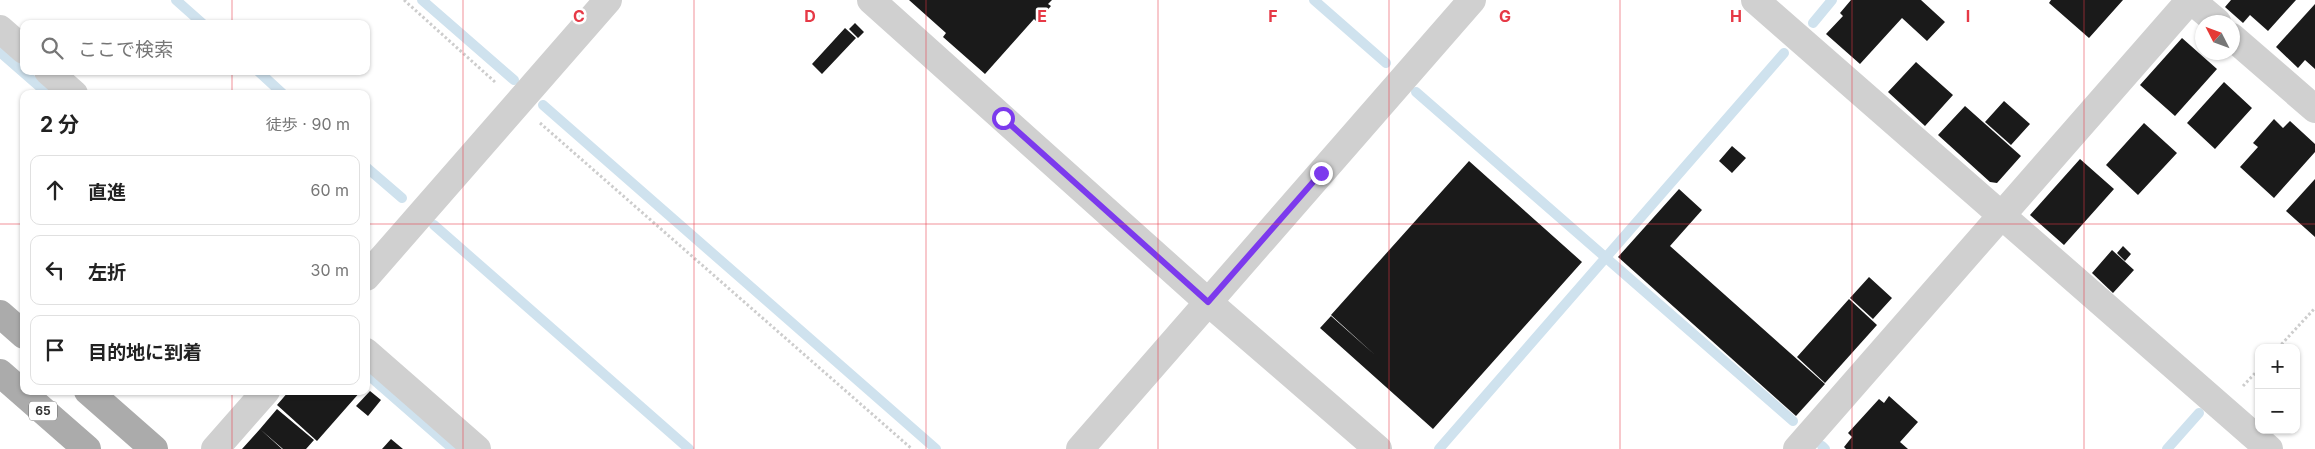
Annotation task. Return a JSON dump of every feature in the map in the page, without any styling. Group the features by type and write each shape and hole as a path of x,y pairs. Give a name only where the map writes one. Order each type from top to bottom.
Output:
{"main road":[{"path":"0,314 20,332"},
{"name":"65","path":"0,373 20,391"},
{"name":"65","path":"25,395 86,449"},
{"path":"93,395 154,449"}],"street":[{"path":"370,272 608,0"},
{"path":"871,0 1208,302 1378,449"},
{"path":"1080,449 1472,0"},
{"path":"1755,0 2269,449"},
{"path":"1797,449 2191,0 2209,15"},
{"path":"0,29 20,46"},
{"path":"2240,43 2315,110"},
{"path":"53,75 69,90"},
{"path":"370,355 477,449"},
{"path":"215,449 262,395"}],"path":[{"path":"404,0 518,103 912,449"},
{"path":"2282,344 2315,308"}],"building":[{"path":"909,0 1052,0 1048,4 1051,6 1037,22 1034,19 985,74 943,37 946,33"},
{"path":"1851,0 1921,0 1945,22 1927,41 1902,18 1860,64 1826,34 1843,16 1840,13"},
{"path":"2051,0 2123,0 2089,38 2049,3"},
{"path":"2231,0 2296,0 2268,31 2250,15 2243,23 2240,20 2240,15 2234,15 2225,7"},
{"path":"2315,4 2315,69 2305,60 2298,68 2276,47"},
{"path":"855,23 864,32 858,38 849,29"},
{"path":"845,28 856,38 822,74 812,64"},
{"path":"2182,38 2195,50 2195,60 2207,60 2217,69 2175,116 2140,85"},
{"path":"1916,62 1953,95 1925,126 1888,92"},
{"path":"2224,82 2252,108 2215,149 2187,123"},
{"path":"2004,101 2030,124 2011,145 1985,122"},
{"path":"1965,106 2021,156 1997,183 1990,182 1938,135"},
{"path":"2274,119 2283,128 2290,121 2315,144 2315,152 2274,198 2240,167 2258,147 2253,143"},
{"path":"2144,123 2177,153 2138,195 2106,165"},
{"path":"1732,146 1746,158 1732,173 1719,161"},
{"path":"2080,159 2114,189 2064,245 2030,215"},
{"path":"1469,161 1582,262 1433,429 1320,328 1331,316 1375,355 1331,315"},
{"path":"2315,179 2315,237 2286,211"},
{"path":"1679,189 1702,210 1670,246 1825,384 1796,416 1618,257"},
{"path":"2123,246 2131,254 2125,261 2117,253"},
{"path":"2112,250 2134,270 2113,293 2092,273"},
{"path":"1869,277 1892,298 1873,319 1850,298"},
{"path":"1849,299 1877,325 1825,383 1797,357"},
{"path":"370,391 381,400 368,416 356,406 366,395 370,395"},
{"path":"286,395 357,395 317,441 277,405"},
{"path":"1889,396 1918,422 1900,442 1908,449 1846,449 1844,447 1852,437 1848,433 1879,399 1884,403"},
{"path":"277,409 314,440 306,449 283,449 260,429"},
{"path":"260,429 282,449 242,449"},
{"path":"391,439 403,449 382,449"}],"waterway":[{"path":"176,0 198,20"},
{"path":"422,0 514,80"},
{"path":"1314,0 1386,63"},
{"path":"1813,23 1832,0"},
{"path":"0,52 20,70"},
{"path":"1439,449 1784,53"},
{"path":"26,75 43,90"},
{"path":"262,75 279,90"},
{"path":"1416,92 1793,421"},
{"path":"543,105 936,449"},
{"path":"370,170 402,198"},
{"path":"434,225 689,449"},
{"path":"370,376 453,449"},
{"path":"2167,449 2199,413"},
{"path":"1822,446 1825,449"}],"route":[{"path":"1003,118 1208,302 1321,173"}]}
